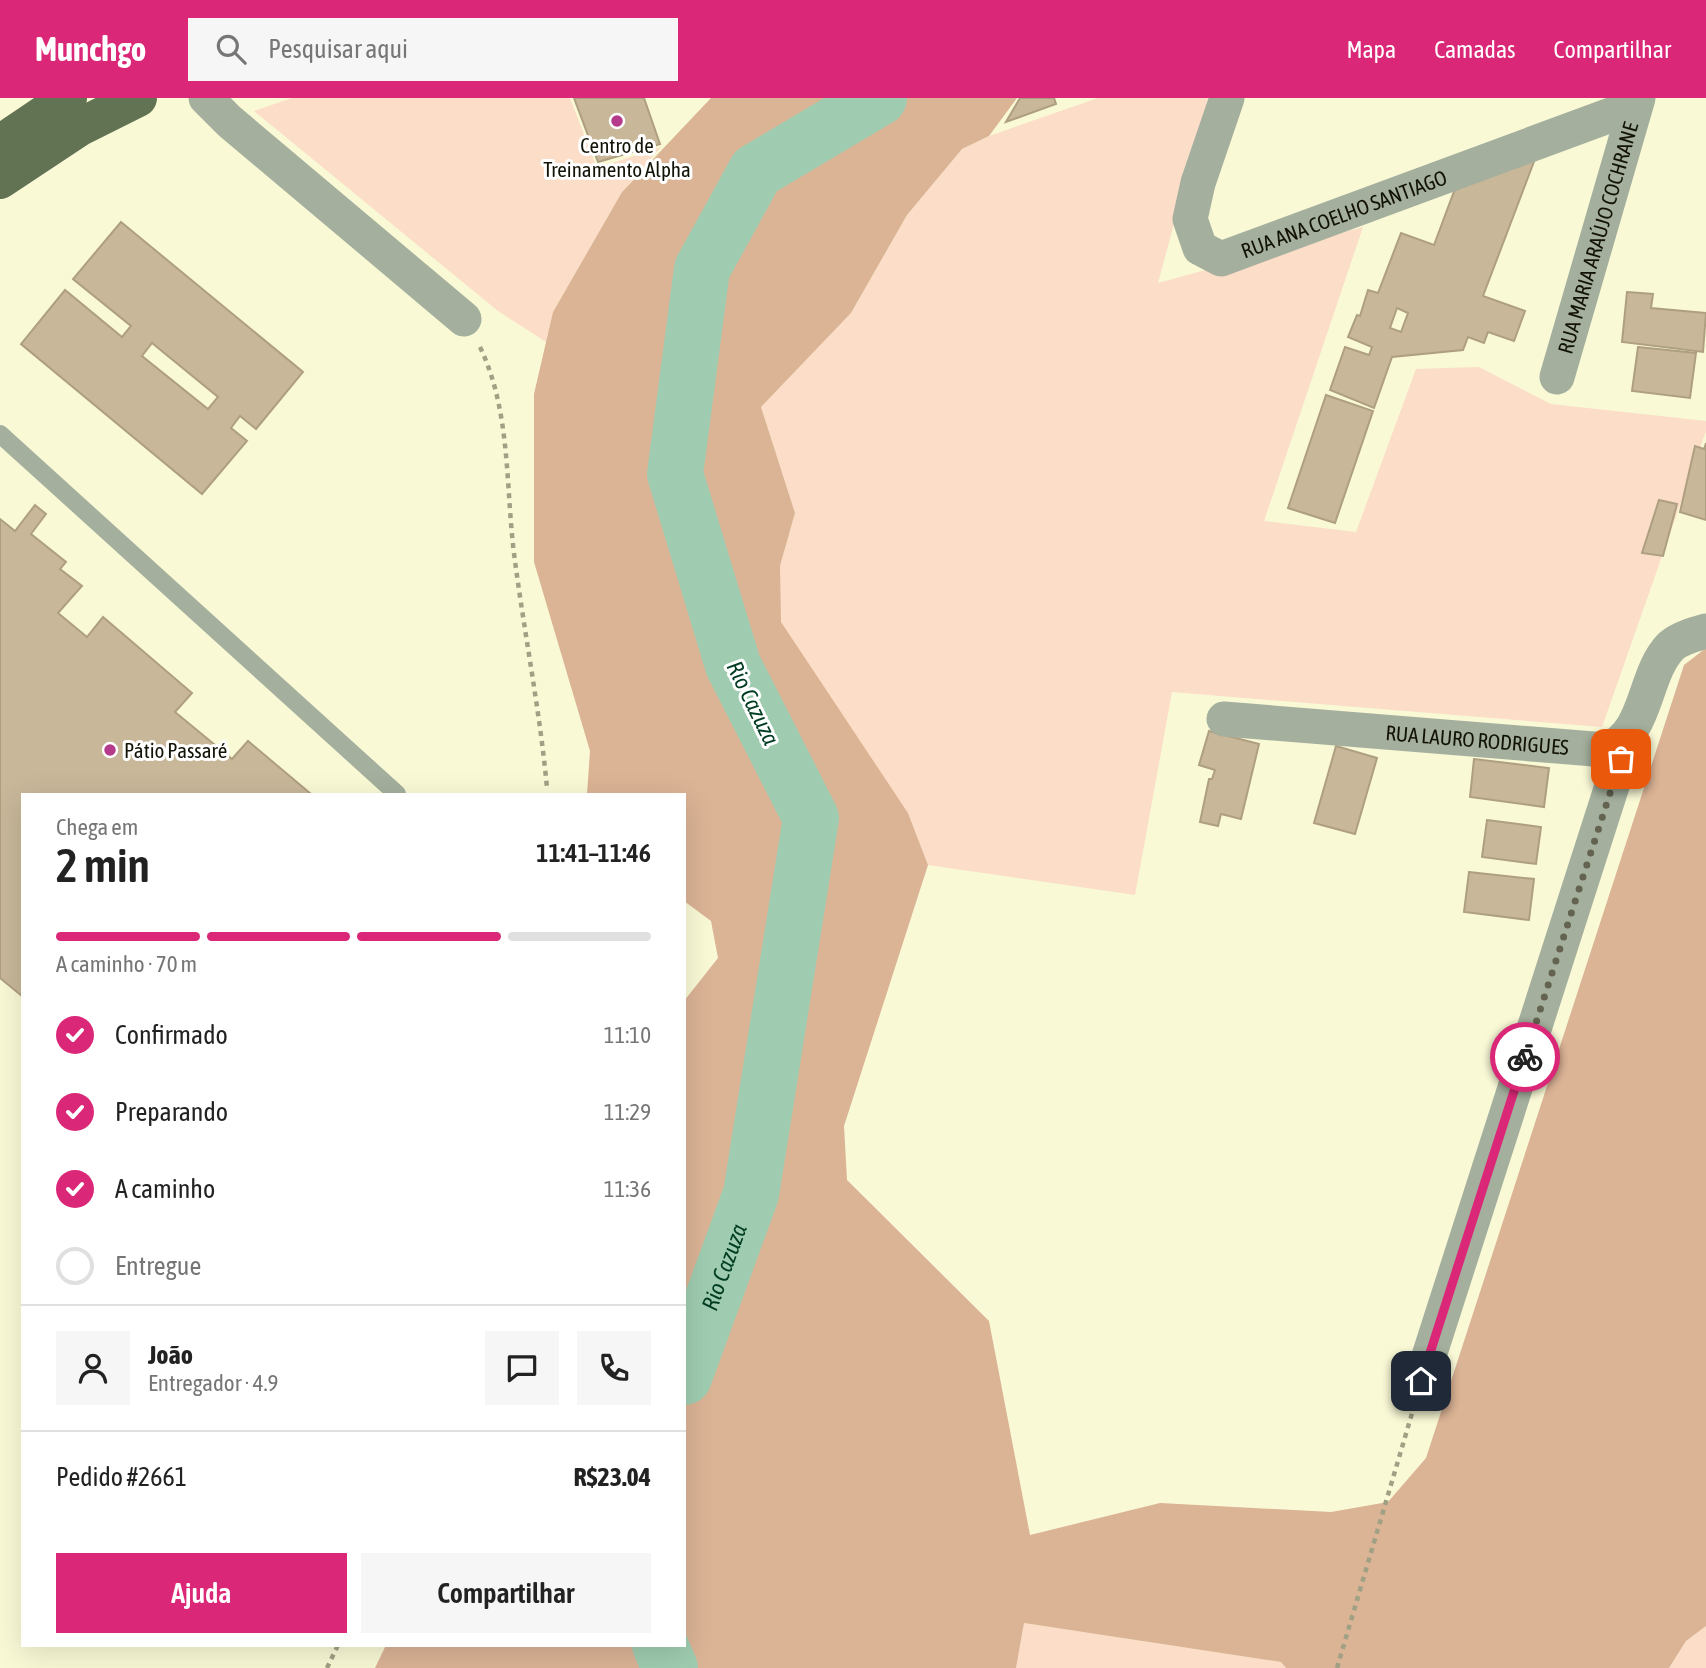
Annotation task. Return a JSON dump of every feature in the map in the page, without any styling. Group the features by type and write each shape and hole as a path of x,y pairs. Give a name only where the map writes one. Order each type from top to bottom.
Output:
{"main road":[{"path":"0,144 68,98"},
{"path":"0,180 80,127 138,98"}],"street":[{"path":"206,98 229,121 464,318"},
{"name":"RUA ANA COELHO SANTIAGO","path":"1227,98 1198,183 1190,219 1200,248 1221,259 1637,102"},
{"name":"RUA MARIA ARAÚJO COCHRANE","path":"1557,377 1637,102"},
{"path":"1421,1381 1629,733 1660,662 1672,645 1706,631"},
{"name":"RUA LAURO RODRIGUES","path":"1224,719 1594,751 1620,744 1629,733"}],"lane":[{"path":"0,434 396,793"}],"path":[{"path":"464,318 481,350 496,389 505,450 514,559 541,726 547,788"},
{"path":"1338,1668 1421,1381"},
{"path":"327,1668 337,1647"}],"shaded area":[{"path":"292,98 570,98 597,168 661,147 622,192 553,312 546,342 498,311 254,111"},
{"path":"711,98 1017,98 989,136 962,149 907,215 851,313 761,407 795,513 780,566 781,622 908,813 928,865 844,1126 847,1180 989,1321 1030,1535 1160,1503 1331,1512 1388,1502 1426,1458 1684,665 1706,648 1706,1626 1686,1641 1669,1668 1286,1668 1281,1662 1024,1623 1016,1668 375,1668 385,1647 686,1647 686,998 718,958 711,921 686,902 686,793 587,793 590,751 534,562 534,394 553,312 622,192"},
{"path":"1098,98 1208,98 1158,283 1363,227 1264,521 1356,532 1416,369 1479,367 1551,404 1706,421 1706,431 1602,727 1172,692 1135,895 928,865 908,813 780,622 780,566 795,513 761,407 851,313 907,215 962,149 989,136"},
{"path":"1024,1623 1281,1662 1286,1668 1016,1668"},
{"path":"1706,1626 1706,1668 1669,1668 1686,1641"}],"building":[{"name":"Centro de Treinamento Alpha","path":"574,98 644,98 660,144 598,162"},
{"path":"1020,98 1054,98 1056,104 1006,122"},
{"path":"1535,159 1483,296 1525,311 1514,341 1488,332 1484,343 1468,337 1463,350 1392,357 1374,408 1330,390 1345,347 1369,355 1372,347 1348,337 1357,315 1360,316 1368,290 1378,293 1401,233 1434,245 1456,186","holes":["1397,308 1408,313 1401,332 1390,328"]},
{"path":"121,222 303,372 256,429 240,416 231,428 247,441 202,494 21,344 65,290 122,337 131,326 73,279","holes":["152,343 218,397 208,409 142,356"]},
{"path":"1627,292 1653,294 1651,308 1706,313 1703,352 1622,342"},
{"path":"1638,347 1696,353 1690,398 1632,391"},
{"path":"1326,395 1373,411 1335,523 1288,508"},
{"path":"1706,443 1706,520 1680,512 1695,446 1704,449"},
{"path":"1659,500 1677,504 1663,556 1642,553"},
{"name":"Pátio Passaré","path":"35,505 46,514 31,534 66,562 60,569 82,586 58,613 87,637 103,617 192,693 175,712 232,759 248,741 310,793 21,793 21,995 0,978 0,519 15,531"},
{"path":"1209,731 1259,744 1241,819 1221,814 1218,826 1200,822 1209,779 1212,779 1215,770 1199,765"},
{"path":"1336,746 1377,758 1355,834 1314,823"},
{"path":"1474,759 1549,768 1544,807 1470,797"},
{"path":"1487,820 1541,827 1536,864 1482,857"},
{"path":"1469,872 1534,879 1529,920 1464,912"}],"waterway":[{"name":"Rio Cazuza","path":"686,1372 751,1194 811,818 733,665 675,474 702,269 756,171 879,98"},
{"name":"Rio Cazuza","path":"661,1647 670,1668"}],"way so far":[{"path":"1525,1057 1621,759"}],"place":[{"name":"Centro de Treinamento Alpha","path":"617,121"},
{"name":"Pátio Passaré","path":"110,750"}],"route":[{"path":"1421,1381 1525,1057"}]}
